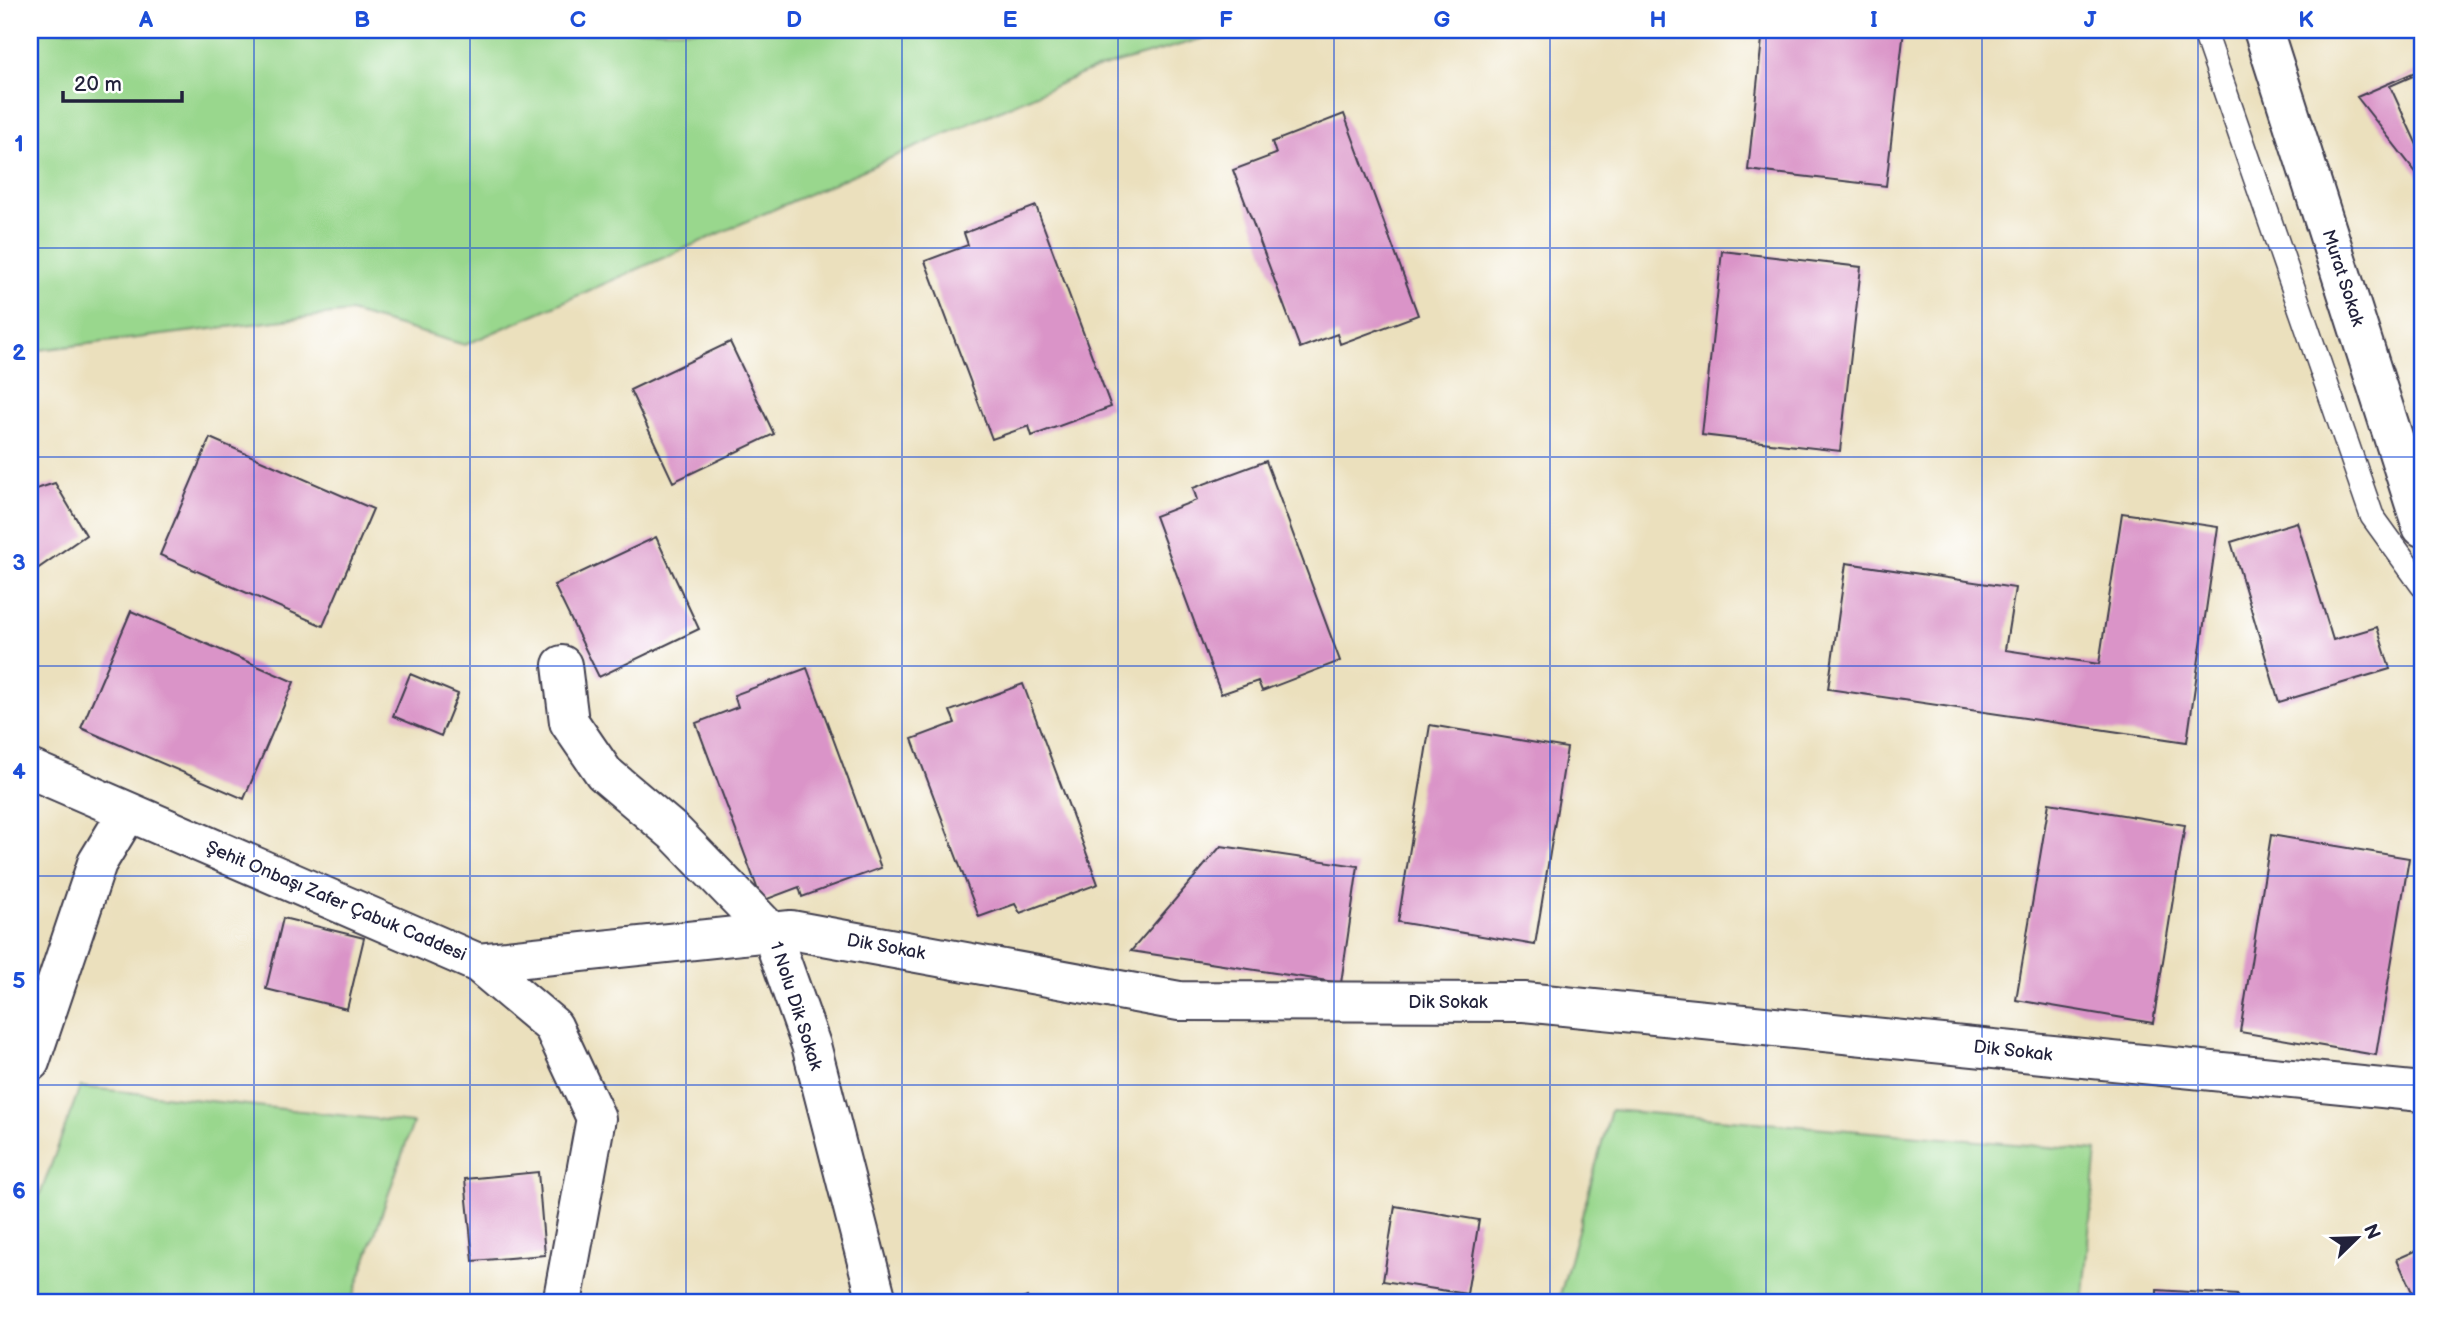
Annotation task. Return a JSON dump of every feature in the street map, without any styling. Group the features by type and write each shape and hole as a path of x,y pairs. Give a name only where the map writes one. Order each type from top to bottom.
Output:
{"street":[{"name":"Murat Sokak","path":"2263,30 2422,527"},
{"name":"1 Nolu Dik Sokak","path":"562,665 569,722 604,774 675,833 771,932 811,1045 876,1297"},
{"name":"Şehit Onbaşı Zafer Çabuk Caddesi","path":"30,769 478,963 553,1026 596,1118 562,1303"},
{"path":"30,1062 97,863 128,812"},
{"name":"Dik Sokak","path":"478,963 791,930 1179,1001 1524,1002 2422,1092"}],"lane":[{"path":"2204,30 2372,516 2422,585"}],"green space":[{"path":"30,30 1232,30 1089,71 465,345 350,312 30,351"},
{"path":"80,1087 413,1123 351,1303 30,1303 30,1222"},
{"path":"1611,1110 2097,1151 2082,1303 1558,1303"}],"building":[{"path":"1763,30 1904,30 1886,186 1748,170"},
{"path":"2422,69 2422,72 2390,86 2422,156 2422,180 2357,97"},
{"path":"1344,114 1418,315 1340,344 1337,334 1300,348 1233,170 1276,154 1272,142"},
{"path":"1036,206 1111,407 1032,436 1029,426 992,439 925,261 968,245 964,233"},
{"path":"1722,251 1861,267 1840,451 1702,435"},
{"path":"730,342 774,434 673,482 630,390"},
{"path":"210,438 373,509 323,626 160,555"},
{"path":"1266,461 1340,661 1262,691 1258,681 1221,694 1155,516 1197,500 1193,488"},
{"path":"55,483 86,535 30,574 30,491"},
{"path":"2122,513 2218,527 2187,742 1828,689 1846,563 2015,588 2005,650 2099,664"},
{"path":"2297,522 2333,640 2377,627 2390,669 2279,702 2231,542"},
{"path":"656,537 699,629 599,677 554,585"},
{"path":"131,611 294,682 244,799 81,728"},
{"path":"807,668 881,868 802,897 799,887 762,901 696,723 738,707 734,695"},
{"path":"410,674 458,694 441,736 393,716"},
{"path":"1023,684 1098,884 1020,913 1015,904 979,917 912,739 955,723 950,711"},
{"path":"1430,725 1567,748 1535,945 1398,922"},
{"path":"2049,803 2185,825 2153,1023 2016,1000"},
{"path":"2271,835 2409,858 2376,1055 2240,1032"},
{"path":"1221,846 1358,866 1341,983 1131,951"},
{"path":"283,918 364,938 347,1009 266,989"},
{"path":"538,1172 545,1255 473,1261 465,1179"},
{"path":"1395,1206 1479,1220 1467,1294 1383,1281"},
{"path":"2422,1248 2422,1303 2417,1303 2397,1259"},
{"path":"2157,1290 2237,1295 2236,1303 2157,1303"},
{"path":"1027,1297 1030,1303 1014,1303"}]}
